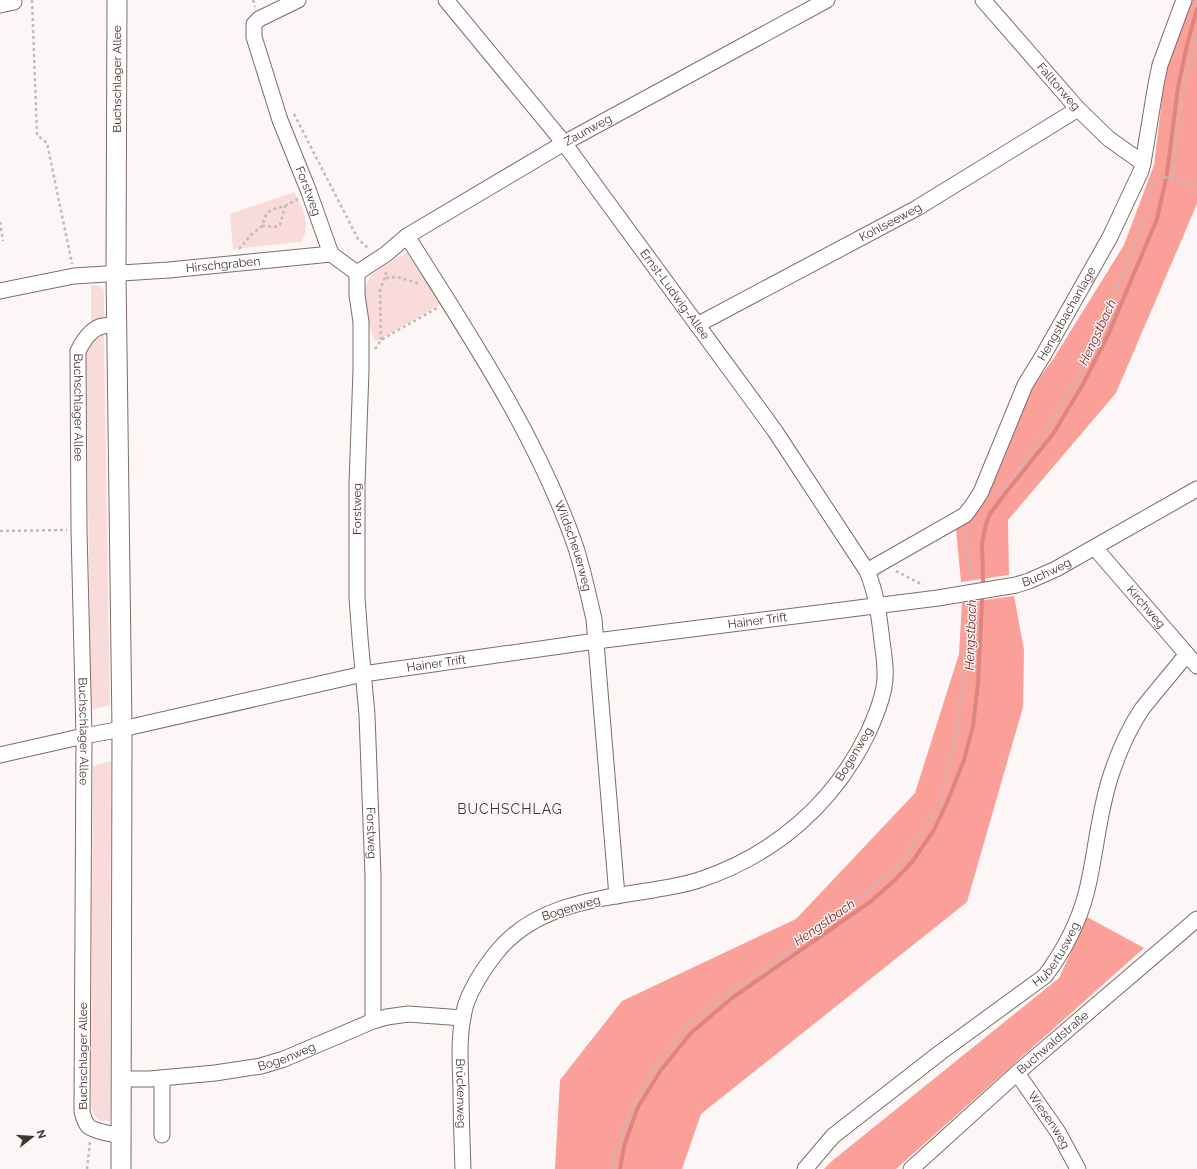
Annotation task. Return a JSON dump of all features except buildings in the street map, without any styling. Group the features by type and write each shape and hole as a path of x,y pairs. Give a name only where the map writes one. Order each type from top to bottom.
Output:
{"main road":[{"name":"Buchschlager Allee","path":"117,0 116,326 122,729 122,1169"}],"street":[{"name":"Forstweg","path":"298,0 259,19 254,24 254,37 280,120 309,192 331,254"},
{"name":"Ernst-Ludwig-Allee","path":"446,0 564,143 775,431 867,571 874,588 878,606"},
{"name":"Zaunweg","path":"357,273 383,256 407,236 564,143 827,0"},
{"name":"Falltorweg","path":"983,0 1078,109 1109,138 1143,163"},
{"name":"Hengstbachanlage","path":"867,571 965,515 981,492 1025,385 1110,236 1141,171 1160,65 1184,0"},
{"name":"Kohlseeweg","path":"697,325 917,208 1078,109"},
{"name":"Wildscheuerweg","path":"407,236 488,367 518,419 561,508 576,547 594,619 617,896"},
{"name":"Hirschgraben","path":"0,291 74,276 331,254"},
{"path":"331,254 357,273"},
{"name":"Forstweg","path":"357,273 357,295 361,322 357,484 357,597 367,722 373,876 373,1021"},
{"name":"Buchschlager Allee","path":"91,1128 83,1119 82,1111 84,736 79,530 78,351 83,340 92,332 102,326 116,326"},
{"name":"Buchweg","path":"878,606 994,589 1030,581 1056,569 1152,513 1197,489"},
{"name":"Kirchweg","path":"1094,548 1197,666"},
{"name":"Hainer Trift","path":"0,755 363,674 596,641 878,606"},
{"name":"Bogenweg","path":"121,1079 162,1078 215,1073 261,1066 284,1059 373,1021 387,1017 408,1014 463,1018 466,1003 489,963 510,938 535,920 569,906 702,879 749,859 798,826 814,810 838,782 855,757 873,723 884,689 886,675 878,606"},
{"name":"Hubertusweg","path":"804,1169 833,1136 941,1052 1045,976 1052,967 1069,937 1086,895 1101,812 1106,790 1116,762 1135,721 1142,710 1186,655"},
{"name":"Buchwaldstraße","path":"911,1169 1017,1073 1197,919"},
{"name":"Brückenweg","path":"463,1018 460,1063 463,1169"},
{"name":"Wiesenweg","path":"1017,1073 1058,1132 1078,1169"},
{"path":"162,1078 162,1135"},
{"path":"91,1128 121,1136"}],"path":[{"path":"32,0 37,135 47,143 74,276"},
{"path":"1170,178 1184,86 1197,36"},
{"path":"292,111 358,239 383,256 386,278 381,285 380,291 381,340"},
{"path":"996,492 1009,482 1028,456 1049,425 1085,365 1103,323 1147,209 1154,174 1197,187"},
{"path":"235,263 237,252 244,242 262,226 268,212 285,206 309,192"},
{"path":"262,226 272,227 280,225 285,206"},
{"path":"0,222 3,241"},
{"path":"386,278 403,278 419,283 424,287"},
{"path":"361,370 381,340 448,302"},
{"path":"612,1169 614,1156 632,1108 658,1064 685,1027 724,996 800,943 855,901 902,861 939,806 958,724 971,592 965,515"},
{"path":"0,531 79,530"},
{"path":"881,563 945,597"},
{"path":"87,1169 91,1128"}],"shaded area":[{"path":"1191,0 1197,0 1197,204 1116,393 1008,520 1009,575 961,582 956,529 1030,390 1052,361 1124,245 1154,165 1166,66"},
{"path":"294,192 303,210 306,223 306,229 301,242 233,249 230,214"},
{"path":"407,253 441,304 375,342 366,308 364,295 365,287 375,272 386,264"},
{"path":"91,285 103,288 104,322 91,325"},
{"path":"104,335 110,705 91,710 86,352 95,337"},
{"path":"1014,596 1024,650 1023,707 967,902 701,1114 682,1169 555,1169 560,1080 622,1001 796,919 915,793 959,654 962,603"},
{"path":"111,761 110,1121 100,1121 94,1115 91,1106 93,766"},
{"path":"1087,917 1144,948 896,1169 824,1169 1059,978"}],"waterway":[{"name":"Hengstbach","path":"620,1169 624,1146 638,1107 661,1070 691,1033 732,998 870,902 894,881 912,862 934,830 964,760 973,726 978,683 983,582 982,543 986,524 990,514 1004,495 1053,434 1083,384 1108,335 1157,219 1167,174 1178,87 1197,9"}],"district":[{"name":"BUCHSCHLAG","path":"510,809"}]}
